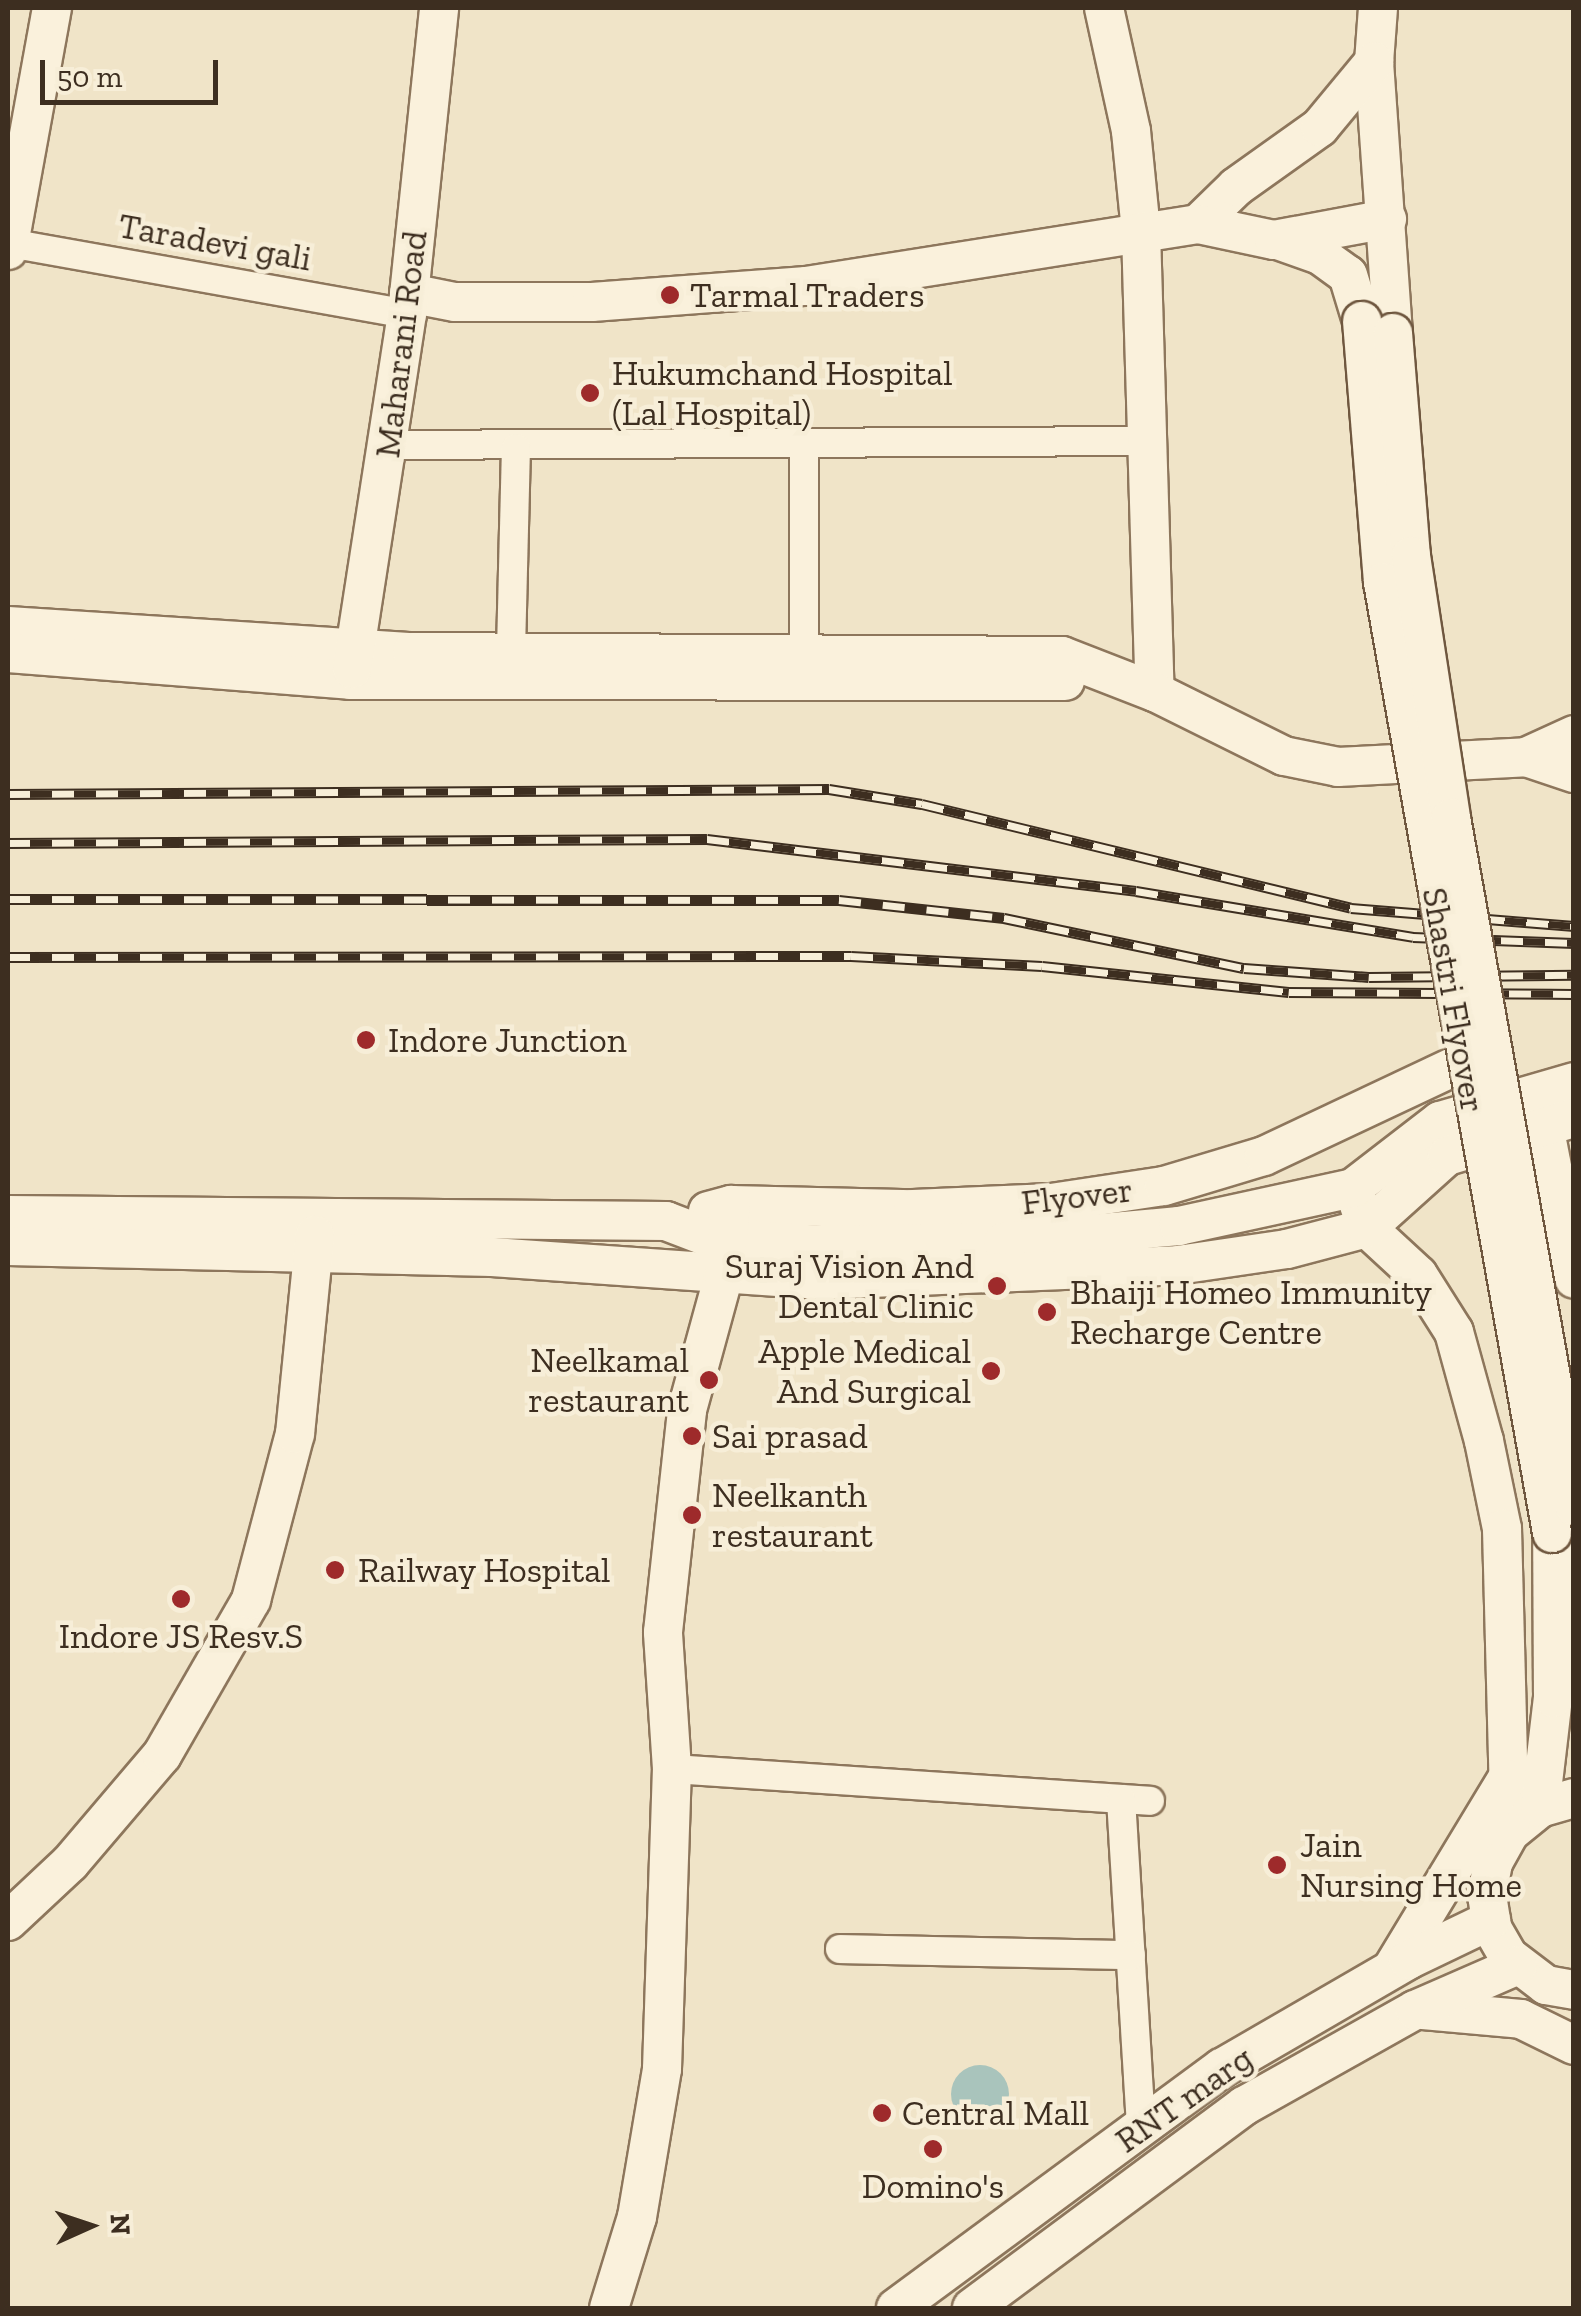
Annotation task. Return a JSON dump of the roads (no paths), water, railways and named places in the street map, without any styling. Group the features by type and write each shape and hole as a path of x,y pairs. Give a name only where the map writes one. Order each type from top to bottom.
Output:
{"street":[{"path":"8,246 52,8"},
{"name":"Maharani Road","path":"353,664 408,304 439,8"},
{"path":"1104,8 1131,131 1167,228 1166,697"},
{"name":"Shastri Flyover","path":"1378,8 1374,62 1386,219 1378,327 1383,582 1464,1062 1552,1533 1557,1803"},
{"path":"408,304 592,302 806,286 1167,228 1236,187 1320,127 1374,62"},
{"path":"1274,240 1386,219"},
{"path":"1166,697 1145,441 1167,228"},
{"name":"Shastri Flyover","path":"1167,228 1274,240 1320,255 1348,276 1378,327 1451,818 1574,1506"},
{"name":"Taradevi gali","path":"8,246 408,304"},
{"path":"389,446 1145,441"},
{"path":"804,442 804,655"},
{"path":"510,651 516,448"},
{"path":"8,626 353,664 510,651 1062,656 1166,697 1315,764 1362,768 1526,757 1574,734"},
{"path":"8,653 353,664 724,684 1112,677"},
{"path":"1526,757 1574,774"},
{"name":"Flyover","path":"315,1240 666,1220 734,1231 790,1208 1051,1202 1164,1186 1264,1156 1464,1062"},
{"path":"8,1215 492,1257 734,1231 819,1245 1003,1242 1179,1226 1353,1188 1440,1121 1557,1103"},
{"path":"734,1231 1004,1277 1178,1266 1287,1249 1366,1228 1447,1156 1557,1103"},
{"path":"1557,1103 1574,1279"},
{"path":"1353,1188 1366,1228 1437,1301 1454,1332 1484,1440 1502,1529 1510,1832"},
{"path":"610,2308 637,2217 662,2069 672,1769 663,1632 687,1410 734,1231"},
{"path":"8,1246 315,1240"},
{"path":"8,1920 70,1863 162,1755 251,1600 295,1434 315,1240"},
{"path":"672,1769 1150,1801"},
{"path":"1392,1969 1510,1773"},
{"path":"1121,1799 1142,2127"},
{"path":"1557,1803 1510,1832 1492,1863 1491,1920 1518,1965 1546,1985 1574,1990"},
{"name":"RNT marg","path":"896,2308 1222,2068 1392,1969 1491,1920"},
{"path":"840,1949 1131,1955"},
{"name":"RNT marg","path":"972,2308 1244,2106 1415,2010 1518,1965"},
{"path":"1415,2010 1505,2016 1574,2045"}],"water":[{"path":"980,2065 1000,2074 1009,2094 1000,2114 980,2123 960,2114 951,2094 960,2074"}],"railway":[{"path":"8,794 829,789 922,804 1351,908 1574,926"},
{"path":"8,843 707,839 1136,891 1413,937 1574,943"},
{"path":"8,899 839,900 1004,918 1244,968 1369,977 1574,975"},
{"path":"8,957 851,956 1042,966 1289,992 1574,994"}],"place":[{"name":"Tarmal Traders","path":"670,295"},
{"name":"Hukumchand Hospital (Lal Hospital)","path":"590,393"},
{"name":"Indore Junction","path":"366,1040"},
{"name":"Suraj Vision And Dental Clinic","path":"997,1286"},
{"name":"Bhaiji Homeo Immunity Recharge Centre","path":"1047,1312"},
{"name":"Apple Medical And Surgical","path":"991,1371"},
{"name":"Neelkamal restaurant","path":"709,1380"},
{"name":"Sai prasad","path":"692,1436"},
{"name":"Neelkanth restaurant","path":"692,1515"},
{"name":"Railway Hospital","path":"335,1570"},
{"name":"Indore JS Resv.S","path":"181,1599"},
{"name":"Jain Nursing Home","path":"1277,1865"},
{"name":"Central Mall","path":"882,2113"},
{"name":"Domino's","path":"933,2149"}]}
